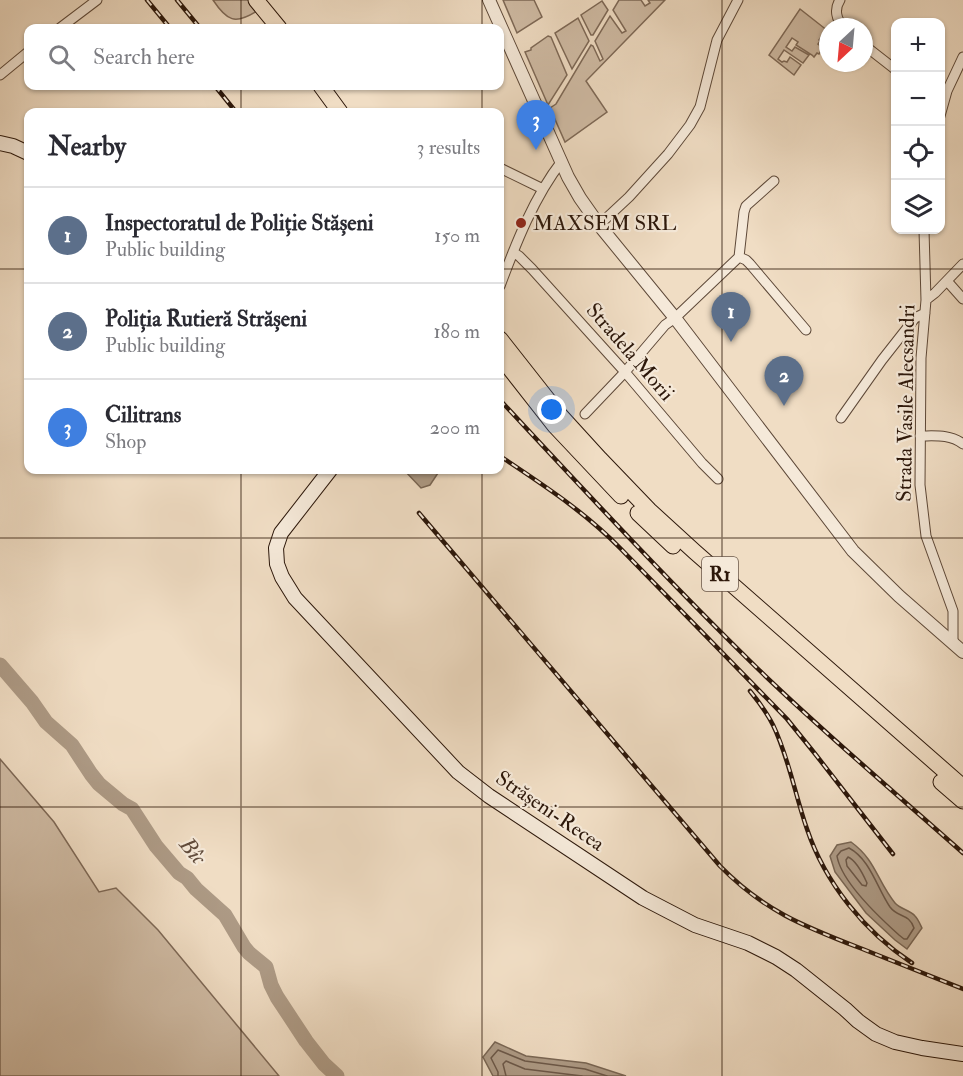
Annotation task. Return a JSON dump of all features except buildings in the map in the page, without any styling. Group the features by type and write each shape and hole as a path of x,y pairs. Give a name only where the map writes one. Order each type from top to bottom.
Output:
{"highway":[{"path":"256,0 276,24"},
{"path":"265,0 285,24"},
{"path":"324,90 337,108"},
{"path":"333,90 346,108"},
{"name":"R1","path":"504,344 559,414 649,510 963,787"},
{"name":"R1","path":"504,361 555,426 652,527 963,801"}],"main road":[{"path":"0,143 24,152"},
{"name":"Strășeni-Recea","path":"327,474 281,533 276,548 277,564 282,577 295,598 458,772 489,796 643,898 695,925 748,943 776,957 796,970 876,1034 895,1042 963,1054"}],"street":[{"path":"65,24 97,0"},
{"path":"489,0 500,24"},
{"path":"599,225 629,197 668,154 690,125 700,107 717,40 738,0"},
{"path":"837,18 837,4 840,0"},
{"path":"504,33 568,177 599,225 675,318 853,550 899,596 963,652"},
{"path":"873,52 891,66"},
{"path":"0,75 24,55"},
{"path":"945,98 963,57"},
{"path":"504,276 543,189 562,161"},
{"path":"504,170 543,189"},
{"path":"585,414 665,325 739,257 746,206 774,182"},
{"name":"Strada Vasile Alecsandri","path":"924,234 926,300 921,358 920,485 926,536 953,611 953,644"},
{"name":"Stradela Morii","path":"513,252 532,269 718,479"},
{"path":"739,257 750,264 806,330"},
{"path":"926,300 963,264"},
{"path":"947,281 963,299"},
{"path":"841,418 915,318 925,313"},
{"path":"920,436 948,436 962,441"}],"shaded area":[{"path":"213,0 251,0 257,11 243,18 232,19 223,13"},
{"path":"503,0 534,0 542,17 517,33"},
{"path":"619,0 641,0 645,6 650,3 648,0 665,0 586,81 607,112 565,142 550,108 556,104 591,45 600,61 603,59 595,41 610,16 622,33 626,31 613,10"},
{"path":"602,1 608,10 591,35 581,15"},
{"path":"800,9 819,24 819,54 817,53 814,57 796,45 798,42 792,38 786,47 792,51 795,47 809,55 803,63 784,50 778,59 787,62 790,57 801,65 794,75 769,55"},
{"path":"578,18 589,41 572,69 555,33"},
{"path":"548,36 551,37 567,75 548,105 525,52"},
{"path":"0,759 54,822 99,892 116,888 158,930 279,1076 0,1076"}],"water":[{"path":"408,474 437,474 430,485 421,488"},
{"path":"851,842 866,856 895,903 913,914 919,922 922,928 907,949 866,913 835,872 830,856 837,845"},
{"path":"495,1042 526,1056 586,1063 626,1076 493,1076 483,1057"}],"waterway":[{"name":"Bîc","path":"0,665 46,722 72,745 99,784 132,809 156,846 179,873 225,915 244,947 266,967 277,997 306,1041 337,1076"}],"railway":[{"path":"147,0 167,24"},
{"path":"177,0 197,24"},
{"path":"218,90 233,108"},
{"path":"504,404 723,635 832,738 963,853"},
{"path":"504,459 578,511 621,549 787,719 893,854"},
{"path":"419,513 720,866 737,882 787,917 963,989"},
{"path":"750,691 760,703 779,738 807,829 824,868 863,921 878,937 912,963"}],"place":[{"name":"Cilitrans","path":"536,150"},
{"name":"MAXSEM SRL","path":"521,223"},
{"name":"Inspectoratul de Poliție Stășeni","path":"731,342"},
{"name":"Poliția Rutieră Strășeni","path":"784,406"}]}
